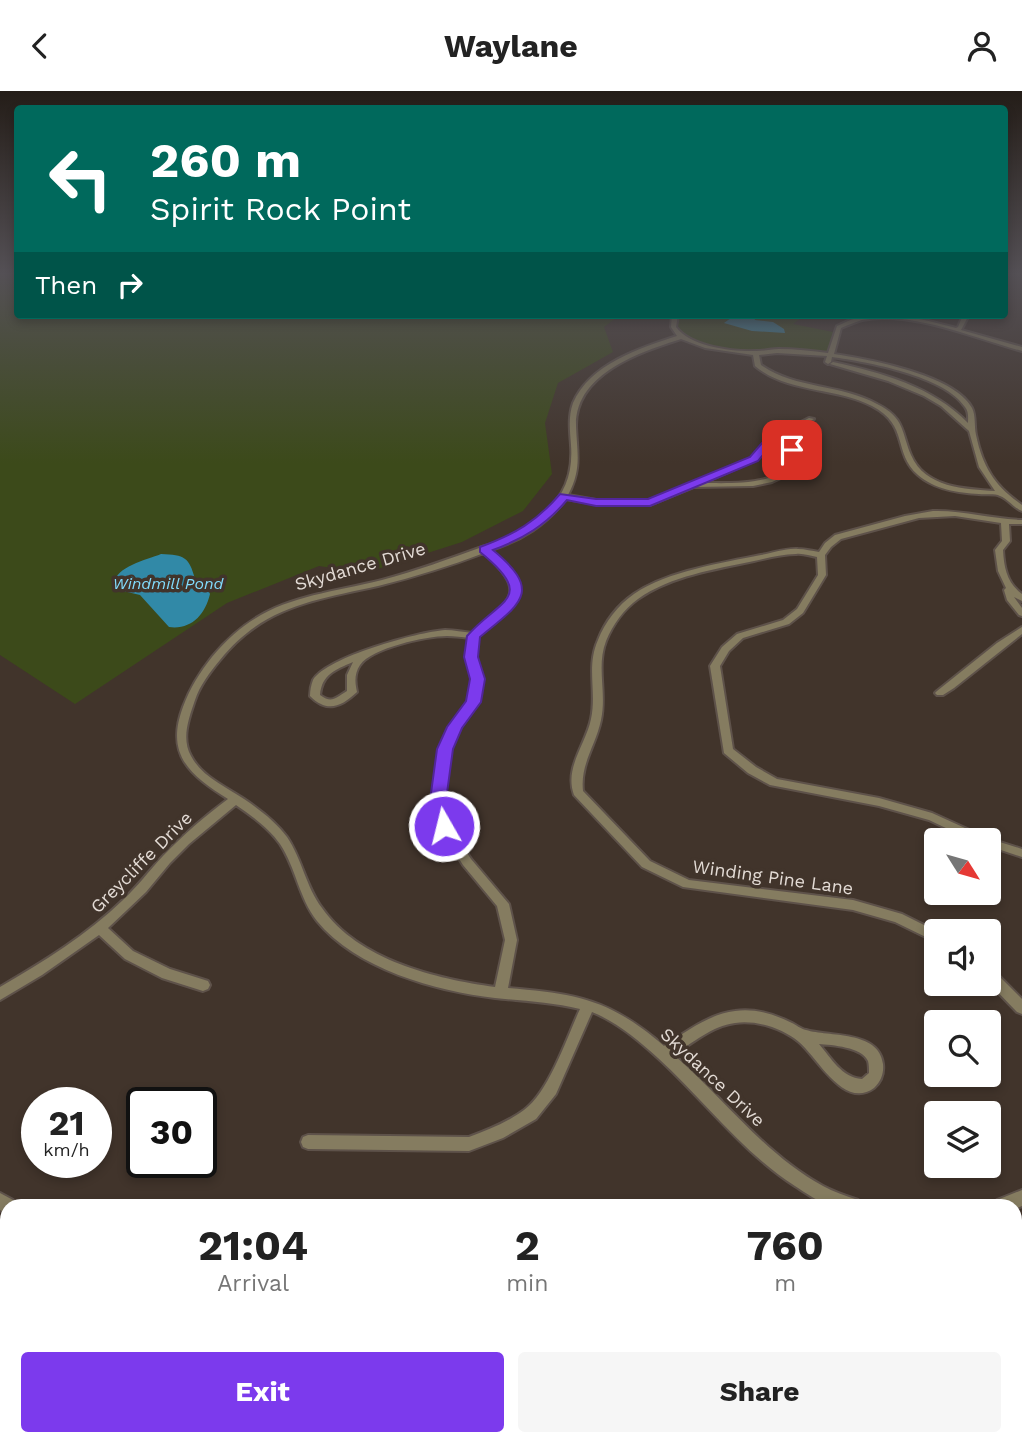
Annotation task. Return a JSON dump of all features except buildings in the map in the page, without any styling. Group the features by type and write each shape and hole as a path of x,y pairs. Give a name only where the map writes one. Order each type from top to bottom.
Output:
{"street":[{"path":"681,337 712,348 901,369 938,382 966,403 971,411 979,465 1000,493 1022,509"},
{"name":"Skydance Drive","path":"681,337 624,358 597,379 580,397 571,423 575,464 569,490 550,513 519,537 383,582 314,596 258,619 222,652 192,695 181,731 185,759 199,775 257,814 285,842 298,877 322,919 352,943 388,965 475,990 566,998 613,1016 664,1053 723,1115 789,1172 830,1199"},
{"path":"829,359 836,337"},
{"path":"980,337 1021,349"},
{"path":"756,353 758,366 772,376 848,393 887,413 903,430 914,468 932,480 965,491 1000,493"},
{"path":"829,359 920,391 948,408 972,432"},
{"path":"783,444 799,425 811,419"},
{"path":"564,496 596,502 650,503 693,485 700,479 754,459 766,445 783,444 795,454 795,462 783,476 738,486 693,485"},
{"path":"956,828 932,817 904,809 775,782 752,770 728,750 715,666 725,649 740,636 786,622 800,611 822,575 821,555 838,537 929,514 946,513 1005,523 1022,522"},
{"path":"1005,523 1006,541 999,550 1000,574 1014,594 1022,598"},
{"path":"485,549 503,565 516,582 516,595 510,606 474,636 471,657 478,679 474,702 455,727 445,749 439,793 444,826 467,862 503,904 511,940 501,992"},
{"name":"Winding Pine Lane","path":"821,555 798,551 783,553 689,576 644,591 623,608 606,630 597,656 595,677 598,708 595,729 581,757 575,780 578,792 646,864 687,884 853,905 898,918 924,931"},
{"path":"1005,581 1011,600 1022,613"},
{"path":"940,693 961,679 1000,643 1022,630"},
{"path":"366,654 356,663 350,681 352,692 345,698 325,703 314,696 318,680 336,664 366,654 423,636 445,633 474,636"},
{"name":"Greycliffe Drive","path":"0,994 100,928 142,889 169,857 202,825 235,800"},
{"path":"1001,846 1022,853"},
{"path":"100,928 129,955 167,974 203,985"},
{"path":"1001,987 1022,1008"},
{"path":"308,1142 469,1145 498,1133 531,1114 551,1089 588,1006"},
{"path":"664,1053 725,1019 751,1016 775,1022 802,1036 856,1042 877,1064 872,1081 862,1086 849,1084 831,1069 802,1036"}],"green space":[{"path":"0,337 608,337 613,352 558,383 545,423 552,474 523,511 462,542 365,573 319,566 227,603 75,704 0,655"},
{"path":"689,337 832,337 828,353 729,350"}],"water":[{"name":"Windmill Pond","path":"161,554 185,559 191,566 195,579 207,587 210,594 201,614 184,626 169,627 140,595 123,591 113,585 115,578 126,568"}],"route":[{"path":"444,826 439,793 445,749 455,727 474,702 478,679 471,657 474,636 510,606 516,595 516,582 503,565 485,549 519,537 550,513 564,496 625,505 650,503 693,485 700,479 754,459 766,445 783,444 792,450"}]}
